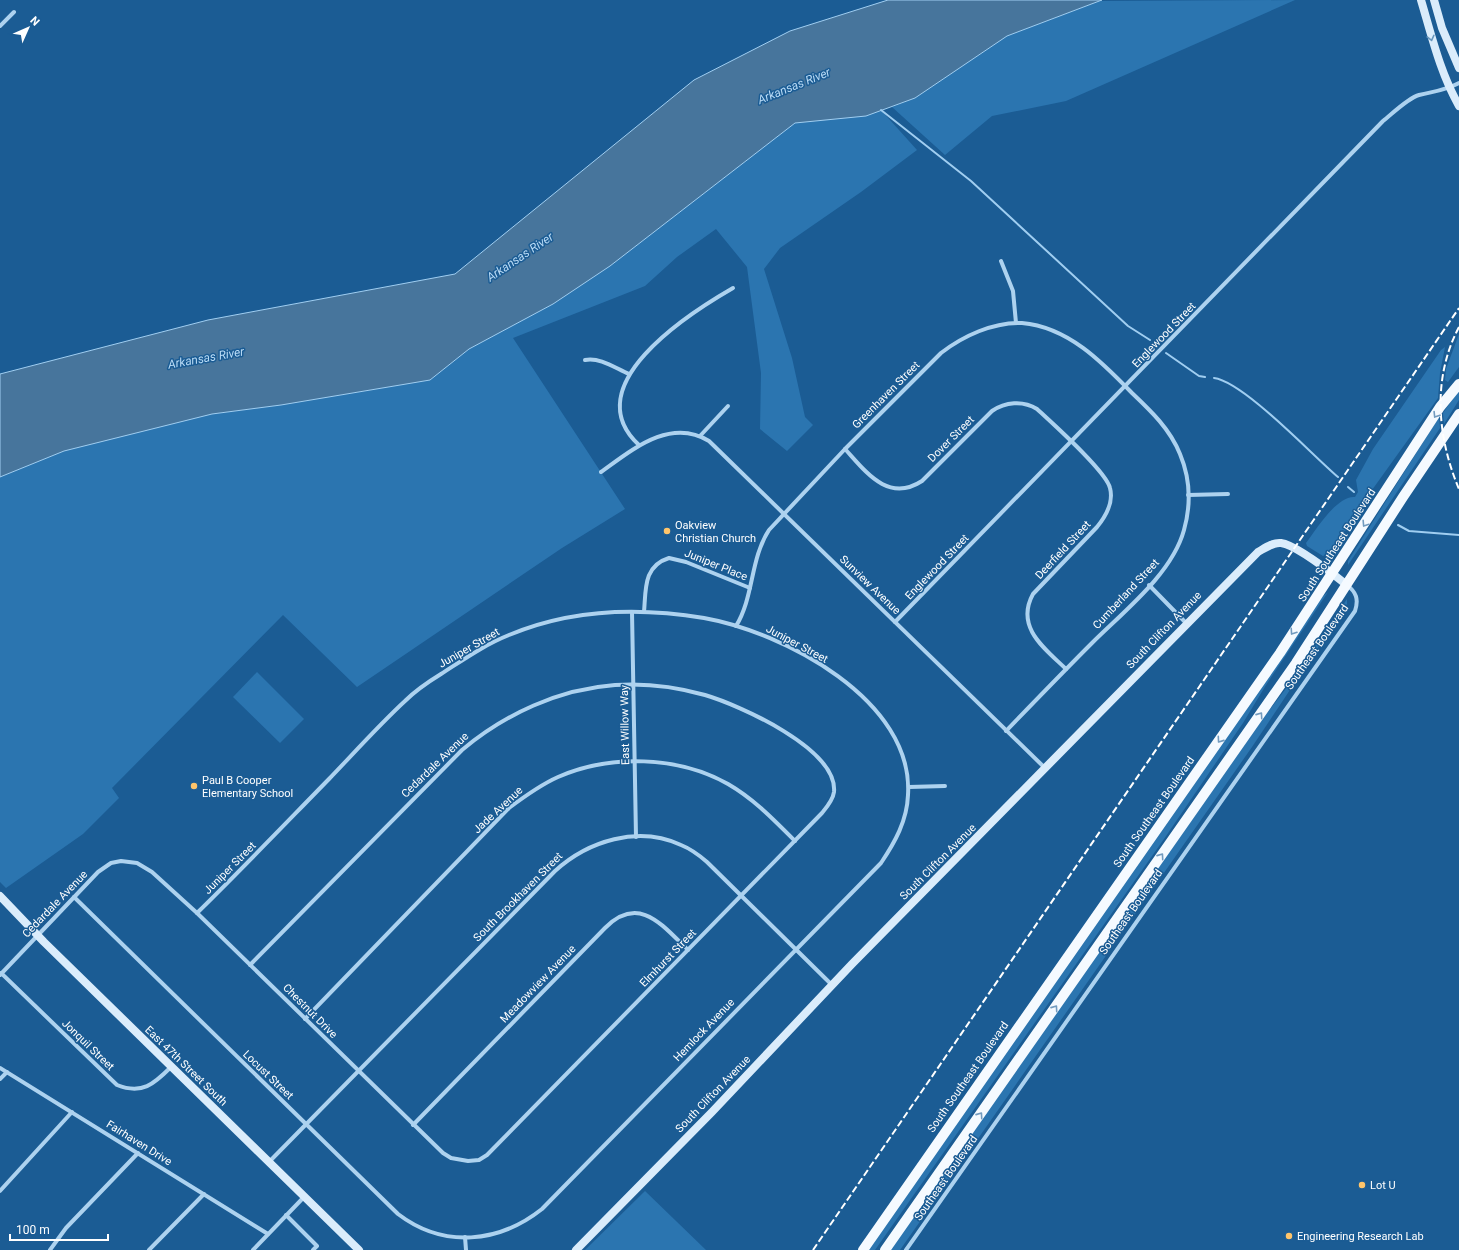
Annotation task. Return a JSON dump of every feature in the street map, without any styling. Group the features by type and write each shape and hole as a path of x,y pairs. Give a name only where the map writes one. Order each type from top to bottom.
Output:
{"main road":[{"name":"South Southeast Boulevard","path":"862,1250 1212,750 1332,574 1440,407 1459,384"},
{"path":"885,1250 1274,694 1459,414"}],"street":[{"path":"1421,0 1435,53 1449,88 1459,106"},
{"path":"1434,0 1442,28 1459,68"},
{"path":"0,26 14,12"},
{"name":"Englewood Street","path":"895,622 1383,122 1397,109 1418,95 1430,94 1459,83"},
{"path":"1001,261 1013,291 1016,323"},
{"path":"640,445 627,428 621,411 622,391 629,374 643,356 683,321 714,299 733,288"},
{"name":"Greenhaven Street","path":"736,626 750,588 761,544 769,530 845,449 941,353 952,345 985,329 1016,323 1043,328 1073,341 1096,357 1126,386"},
{"path":"585,360 592,358 600,360 629,374"},
{"name":"Cumberland Street","path":"1006,731 1149,585 1163,569 1179,544 1187,520 1188,494 1182,459 1172,439 1160,421 1126,386"},
{"name":"Dover Street","path":"845,449 878,482 894,489 901,489 922,482 992,411 1002,405 1019,403 1032,406 1071,442"},
{"path":"700,436 728,406"},
{"name":"Sunview Avenue","path":"601,472 640,445 663,435 685,432 700,436 709,441 1045,768"},
{"name":"Deerfield Street","path":"1066,669 1040,643 1030,630 1027,618 1028,606 1034,594 1101,522 1108,510 1111,497 1109,485 1103,474 1071,442"},
{"path":"1188,494 1228,494"},
{"name":"South Clifton Avenue","path":"576,1250 712,1112 832,985 1254,555 1273,544 1280,543 1295,548 1347,585"},
{"name":"Juniper Place","path":"644,612 647,577 659,563 669,558 686,562 750,588"},
{"path":"1149,585 1186,623"},
{"name":"Southeast Boulevard","path":"906,1250 1355,611 1357,605 1356,594 1347,585"},
{"name":"East Willow Way","path":"632,612 636,837"},
{"name":"Juniper Street","path":"197,913 405,701 431,680 489,644 529,627 553,620 594,613 644,612 705,619 736,626 771,639 805,656 843,681 869,702 888,725 900,747 907,772 908,787"},
{"name":"Cedardale Avenue","path":"250,965 447,764 478,737 520,711 557,697 596,688 634,685 686,691 734,705 774,725 815,756"},
{"name":"Elmhurst Street","path":"479,1160 487,1155 824,811 834,794 832,781 829,771 815,756"},
{"name":"Jade Avenue","path":"305,1019 500,817 528,793 548,782 578,770 614,763 635,762 677,765 720,780 757,803 796,841"},
{"path":"908,787 945,786"},
{"name":"Hemlock Avenue","path":"465,1237 482,1236 507,1230 523,1223 542,1209 881,863 893,844 903,823 907,809 908,787"},
{"name":"South Brookhaven Street","path":"268,1162 359,1072 563,864 597,844 613,839 636,837 666,840 684,846 707,862 832,985"},
{"name":"Cedardale Avenue","path":"1,974 74,897 106,866 116,861 132,862"},
{"name":"Chestnut Drive","path":"132,862 152,872 197,913 443,1153 451,1158 468,1162 479,1160"},
{"name":"East 47th Street South","path":"0,896 38,936 359,1250"},
{"name":"Locust Street","path":"74,897 306,1125 404,1218 432,1232 465,1237"},
{"name":"Meadowview Avenue","path":"413,1125 605,928 621,915 634,913 648,915 663,925 688,950"},
{"name":"Jonquil Street","path":"1,974 117,1085 132,1089 149,1086 171,1067"},
{"name":"Fairhaven Drive","path":"0,1068 268,1234"},
{"path":"0,1079 7,1072"},
{"path":"0,1191 72,1112"},
{"path":"50,1250 66,1228 138,1153"},
{"path":"149,1250 204,1194"},
{"path":"253,1250 304,1197"},
{"path":"286,1215 317,1246 313,1250"},
{"path":"465,1237 466,1250"}],"shaded area":[{"path":"1295,0 1066,101 992,116 945,155 892,107 915,98 1007,36 1100,1"},
{"path":"881,110 917,150 861,192 780,248 764,269 792,358 805,417 813,425 787,451 760,429 761,373 747,267 716,229 677,257 645,286 513,338 625,509 562,548 357,687 283,615 112,788 119,798 83,834 6,888 0,882 0,477 64,451 212,414 281,405 430,380 469,349 553,304 610,266 795,123"},
{"path":"1459,334 1459,367 1448,382 1445,380 1446,369"},
{"path":"1445,347 1440,373 1438,398 1372,490 1333,550 1323,556 1307,546 1306,543 1334,507 1348,498 1355,497 1358,492 1356,480 1373,449 1441,350"},
{"path":"1459,390 1459,400 1444,424 1443,413"},
{"path":"1439,417 1440,428 1348,565 1348,561"},
{"path":"1328,592 1266,685 1243,723 1164,839 875,1250 867,1250 1320,599"},
{"path":"1347,599 1347,604 1252,747 900,1250 890,1250 1264,717 1291,682"},
{"path":"257,672 304,719 280,743 233,697"},
{"path":"645,1191 706,1250 585,1250"}],"water":[{"name":"Arkansas River","path":"888,0 1102,0 1007,36 915,98 866,116 795,123 610,266 553,304 469,349 430,380 281,405 212,414 64,451 0,477 0,374 208,320 455,274 694,80 790,31"}],"waterway":[{"path":"881,110 971,181 1128,326 1150,340"},
{"path":"1166,353 1199,376 1205,377"},
{"path":"1214,378 1227,382 1260,405 1338,477"},
{"path":"1348,487 1354,492"},
{"path":"1398,525 1409,531 1459,535"}],"railway":[{"path":"813,1250 1459,308"},
{"path":"1459,327 1450,346 1441,387 1442,428 1446,449 1459,489"}],"place":[{"name":"Oakview Christian Church","path":"667,531"},
{"name":"Paul B Cooper Elementary School","path":"194,786"},
{"name":"Lot U","path":"1362,1185"},
{"name":"Engineering Research Lab","path":"1289,1236"}]}
